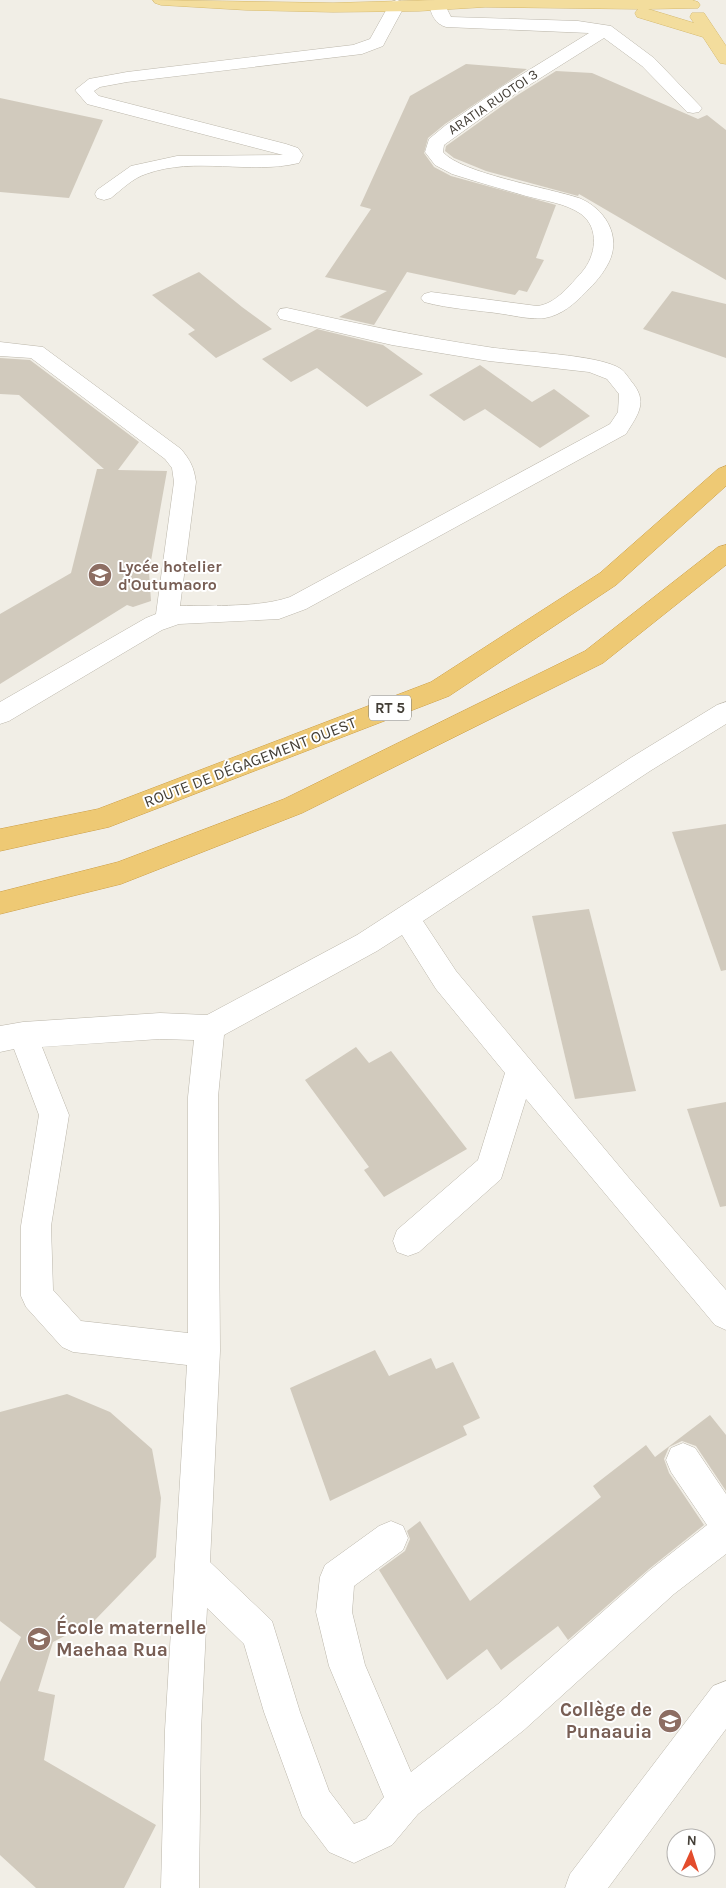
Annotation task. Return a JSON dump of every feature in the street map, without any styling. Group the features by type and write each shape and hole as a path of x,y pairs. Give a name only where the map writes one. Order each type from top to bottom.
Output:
{"highway":[{"name":"ROUTE DE DÉGAGEMENT OUEST","path":"0,840 100,818 440,689 608,578 726,474"},
{"name":"RT 5","path":"0,903 121,873 293,806 594,657 726,553"}],"main road":[{"path":"161,0 228,5 397,5 480,2 622,6 690,3 726,60"},
{"path":"480,2 505,0"},
{"path":"622,6 654,18 708,33"}],"street":[{"path":"433,3 446,22 560,25 605,30 648,62 692,108"},
{"path":"104,194 138,170 176,161 280,161 293,159 294,155 292,152 280,148 93,100 84,90 95,82 356,50 377,42 397,5"},
{"name":"ARATIA RUOTOI 3","path":"431,298 536,312 552,310 591,276 600,262 605,238 596,219 578,204 459,170 441,161 434,152 435,143 452,129 508,90 605,30"},
{"path":"0,714 154,624 178,615 279,610 298,603 618,429 629,412 630,393 614,374 592,366 489,354 392,338 288,314"},
{"path":"0,349 36,352 173,454 183,467 185,482 168,619"},
{"path":"204,1351 73,1336 37,1296 36,1226 54,1115 11,1037 160,1026 210,1028 367,943 641,764 726,712"},
{"path":"406,918 446,980 520,1071 726,1314"},
{"path":"180,1888 183,1730 204,1351 204,1097 210,1028"},
{"path":"408,1241 490,1169 520,1071"},
{"path":"192,1568 259,1634 282,1712 315,1803 342,1839 354,1844 379,1832 405,1801 510,1717 662,1582 726,1531 722,1518 683,1460"},
{"path":"391,1538 337,1577 334,1612 347,1666 405,1801"},
{"path":"584,1888 726,1699"}],"building":[{"path":"466,64 527,69 445,124 428,138 424,153 434,167 451,176 556,205 536,258 544,260 527,292 519,290 515,295 407,272 374,325 339,317 387,291 325,277 371,209 360,206 410,96"},
{"path":"556,71 592,73 698,119 707,115 726,130 726,280 579,194 578,196 486,171 454,158 445,151 446,146 516,96"},
{"path":"0,98 103,120 69,198 0,192"},
{"path":"199,272 272,329 216,358 188,334 195,330 152,295"},
{"path":"672,291 726,304 726,358 643,329"},
{"path":"317,329 383,345 423,374 367,407 317,368 291,382 262,359"},
{"name":"Lycée hotelier d'Outumaoro","path":"0,358 30,360 139,442 118,470 167,471 149,572 151,601 133,607 127,605 0,684 0,614 71,573 97,469 104,469 19,395 0,394"},
{"path":"480,365 532,402 554,389 590,416 540,448 485,409 464,421 429,395"},
{"path":"726,824 726,970 721,971 672,832"},
{"path":"589,909 636,1091 575,1099 532,916"},
{"path":"356,1047 369,1063 391,1051 467,1149 384,1197 364,1170 369,1167 305,1080"},
{"path":"726,1102 726,1206 720,1207 687,1109"},
{"path":"375,1350 389,1376 431,1358 436,1369 453,1362 480,1418 463,1426 467,1435 330,1501 290,1388"},
{"name":"École maternelle Maehaa Rua","path":"67,1394 110,1412 152,1449 161,1498 156,1557 94,1621 53,1642 38,1691 55,1695 44,1760 156,1825 124,1888 36,1888 0,1855 0,1682 21,1637 0,1621 0,1412"},
{"path":"710,1415 726,1435 726,1491 696,1446 682,1441 669,1447 664,1459 669,1473 704,1525 649,1569 568,1640 558,1626 501,1670 487,1649 447,1680 379,1570 405,1551 410,1539 407,1531 420,1521 470,1601 601,1497 593,1486 646,1445 655,1457"}],"place":[{"name":"Lycée hotelier d'Outumaoro","path":"100,575"},
{"name":"École maternelle Maehaa Rua","path":"39,1639"},
{"name":"Collège de Punaauia","path":"670,1721"}]}
